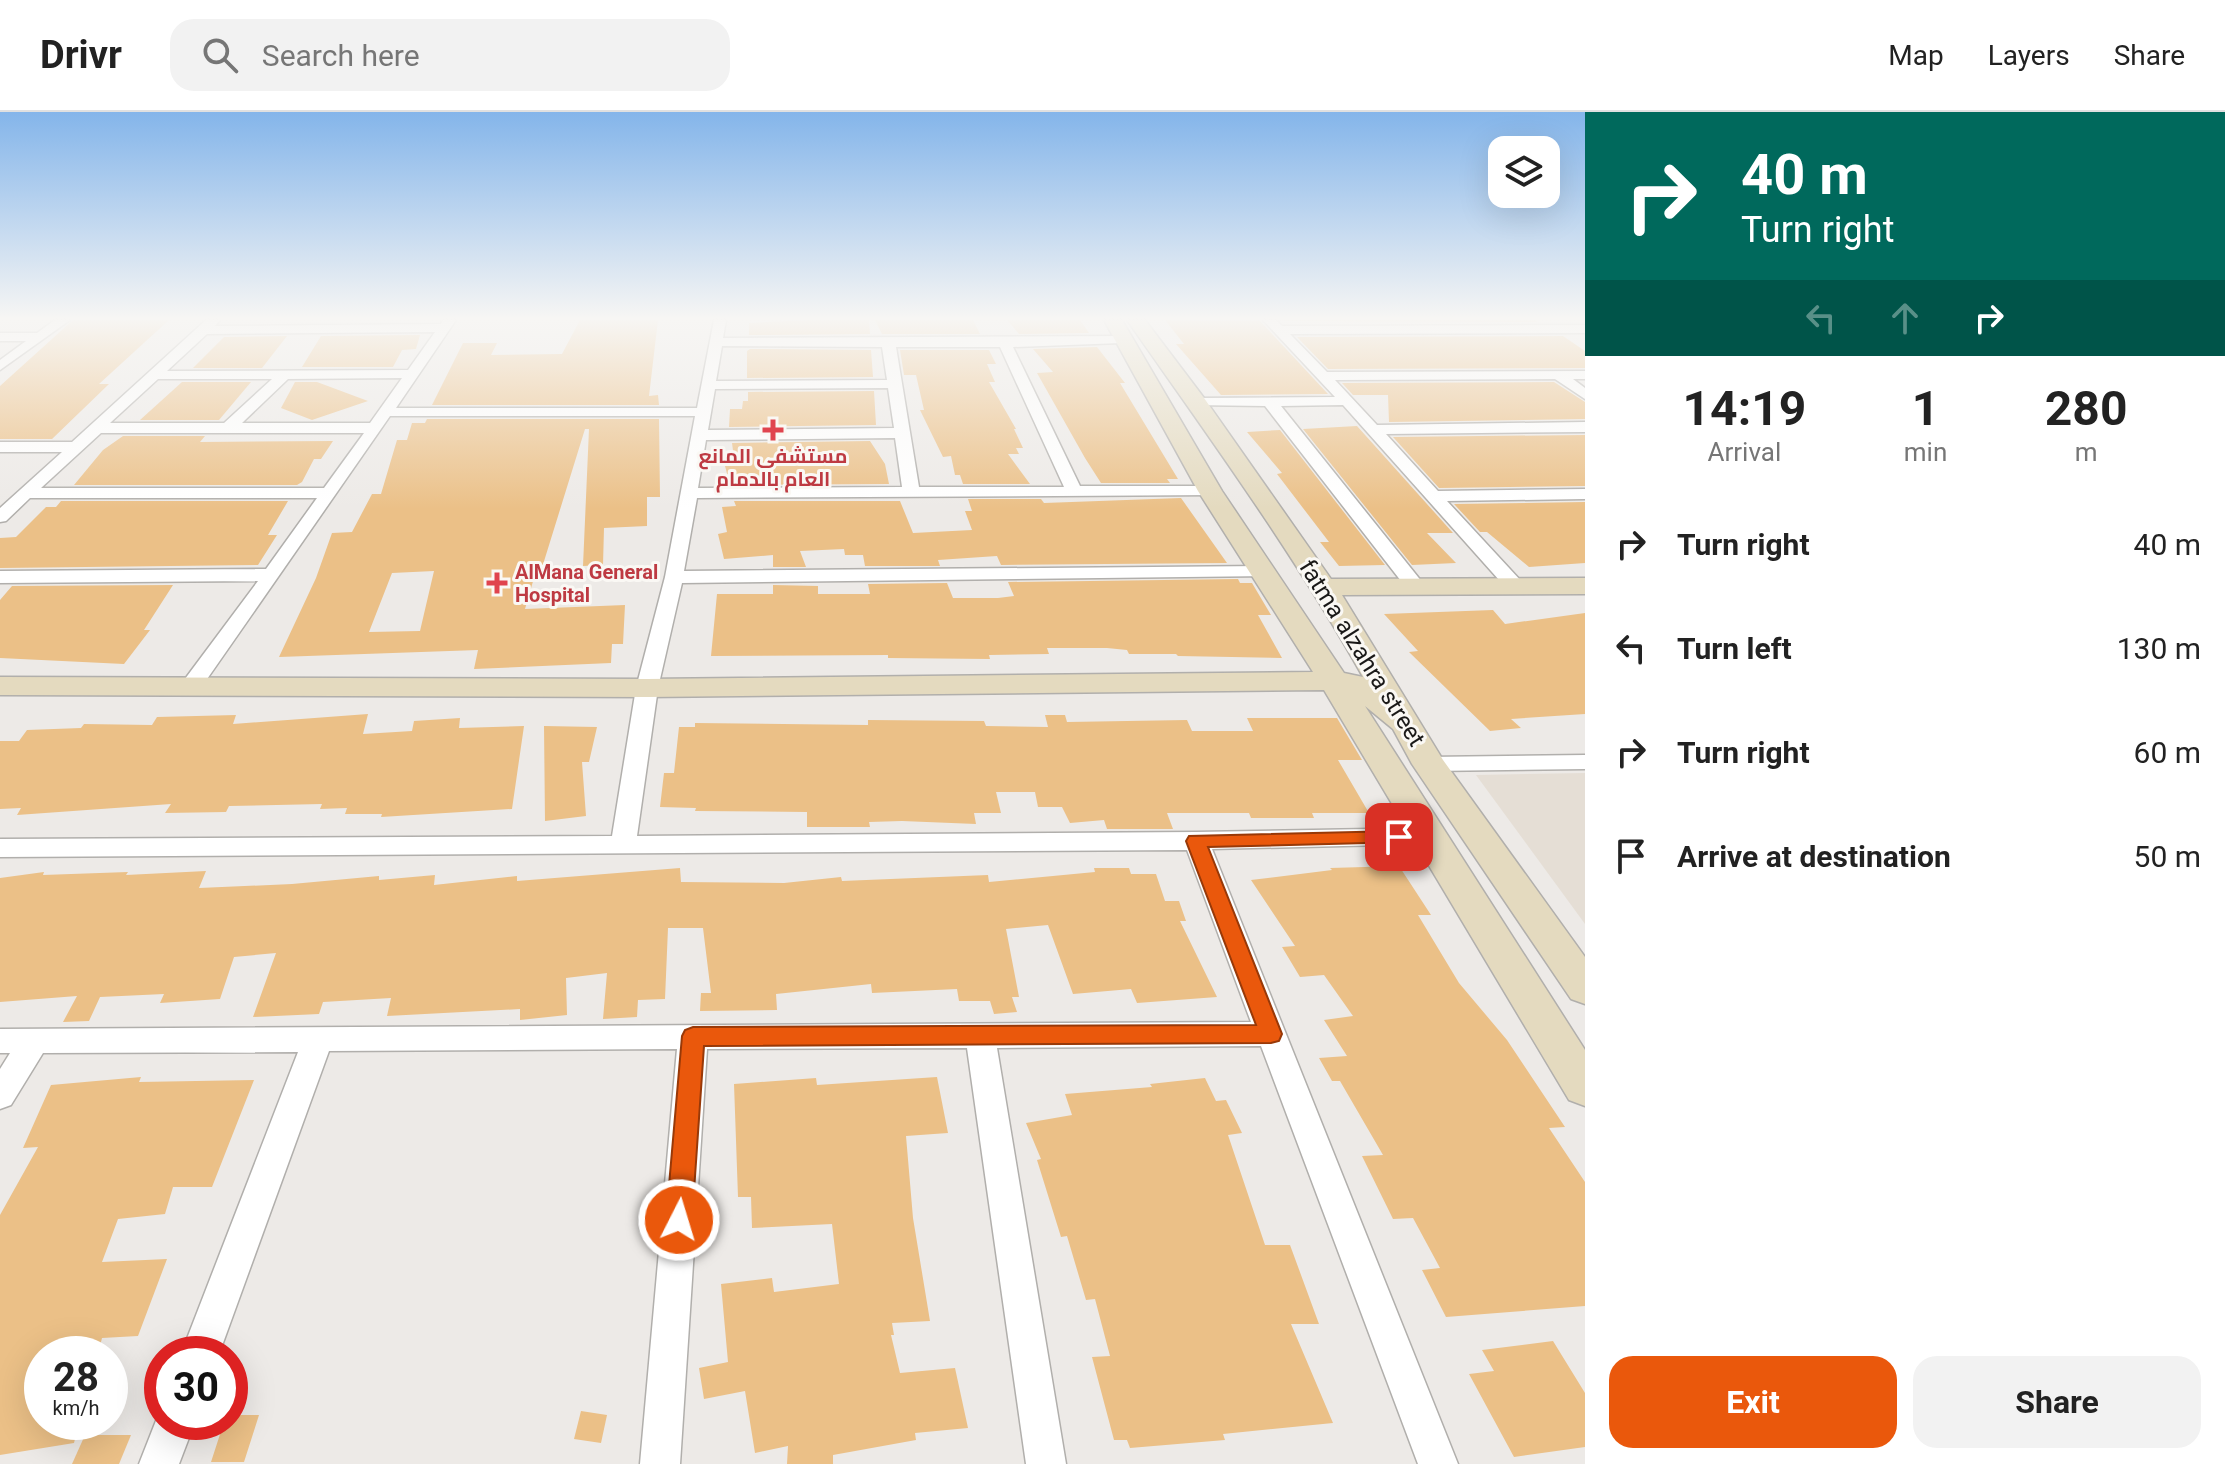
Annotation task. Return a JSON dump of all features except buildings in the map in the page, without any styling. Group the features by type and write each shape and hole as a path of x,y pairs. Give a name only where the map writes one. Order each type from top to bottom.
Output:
{"street":[{"path":"0,517 145,383"},
{"path":"228,428 275,383"},
{"path":"190,687 407,383"},
{"path":"1024,383 1074,491"},
{"path":"1153,383 1210,491 1334,681 1585,1087"},
{"name":"fatma alzahra street","path":"1182,383 1345,619 1429,764 1585,988"},
{"path":"1330,383 1515,586"},
{"path":"1569,383 1585,395"},
{"path":"623,844 647,688 674,577 708,385 895,384 911,492"},
{"path":"1197,402 1347,401"},
{"path":"1270,402 1415,586"},
{"path":"387,412 704,412"},
{"path":"1374,430 1585,427"},
{"path":"96,428 375,428"},
{"path":"700,435 903,433"},
{"path":"0,447 76,447"},
{"path":"689,493 1210,491"},
{"path":"26,493 330,493"},
{"path":"1434,496 1585,494"},
{"path":"674,577 1263,572"},
{"path":"0,577 272,575"},
{"path":"1324,587 1585,586"},
{"path":"1345,619 1358,602 1369,597 1585,594"},
{"path":"0,686 647,688 1334,681 1356,684 1406,724"},
{"path":"1429,764 1585,762"},
{"path":"0,848 1196,841 1428,836"},
{"path":"1196,841 1438,1464"},
{"path":"980,1034 1046,1464"},
{"path":"0,1041 1271,1034"},
{"path":"660,1464 693,1036"},
{"path":"207,1336 318,1039"},
{"path":"0,1096 34,1041"},
{"path":"159,1464 168,1440"}],"shaded area":[{"path":"1585,773 1585,924 1476,775"}],"place":[{"name":"مستشفى المانع العام بالدمام","path":"773,430"},
{"name":"AlMana General Hospital","path":"497,583"}],"route":[{"path":"679,1220 693,1036 1271,1034 1196,841 1399,837"}]}
